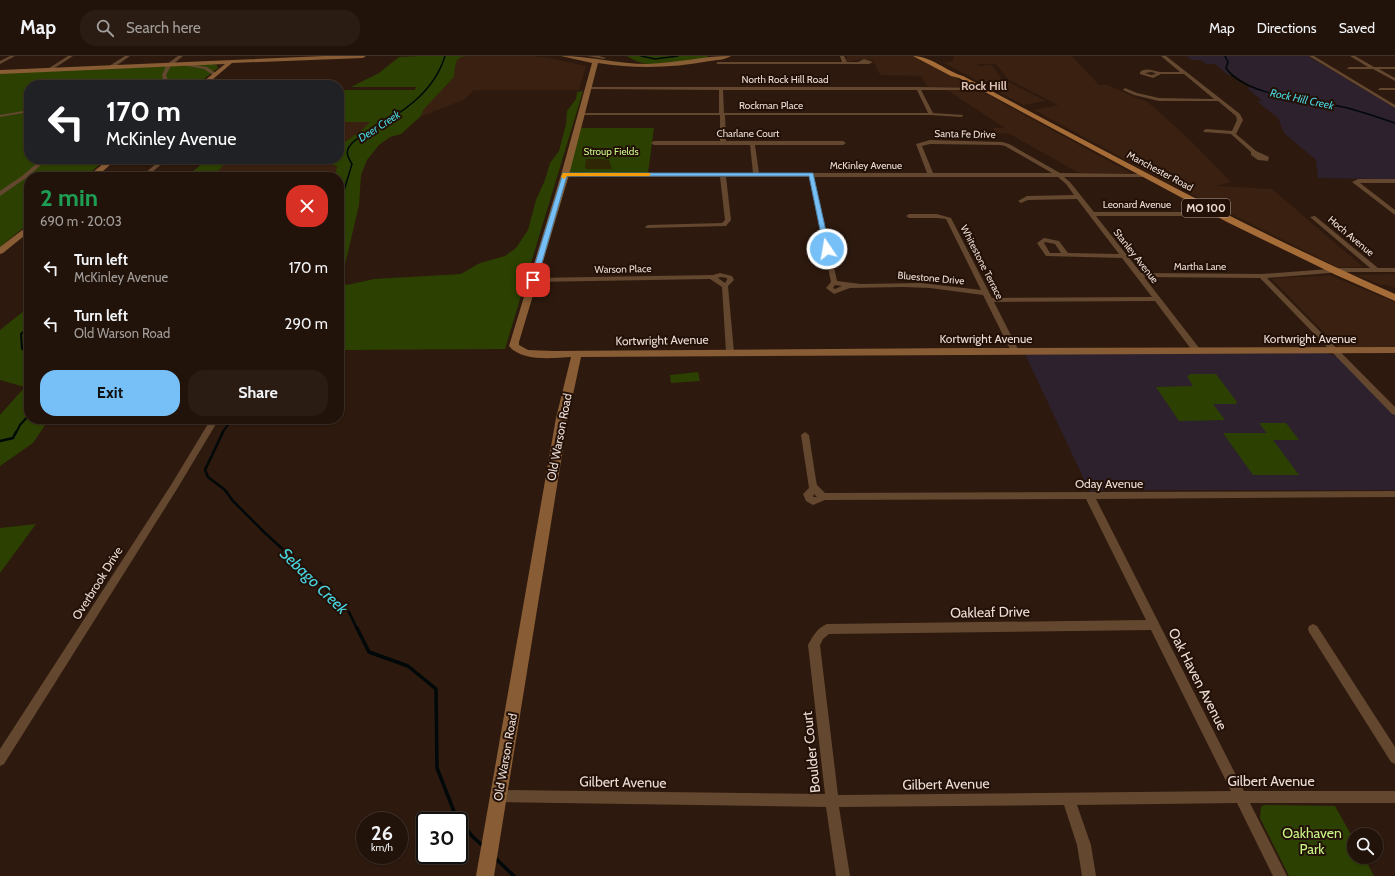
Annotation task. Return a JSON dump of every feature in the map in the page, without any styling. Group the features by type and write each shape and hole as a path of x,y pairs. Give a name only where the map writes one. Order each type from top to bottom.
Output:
{"main road":[{"name":"Manchester Road","path":"916,56 953,75 961,77 1208,209 1333,271 1395,298"},
{"name":"Manchester Road","path":"928,57 959,74 961,77"}],"street":[{"path":"0,63 12,56"},
{"path":"48,70 71,56"},
{"path":"111,67 128,56"},
{"path":"166,80 164,75 169,65 181,56"},
{"path":"208,80 238,56"},
{"path":"0,72 363,56"},
{"path":"564,56 637,66 660,66 697,62 728,56"},
{"path":"842,56 844,63"},
{"path":"1163,56 1238,115 1240,120 1234,133"},
{"path":"1311,56 1395,107"},
{"path":"1352,56 1395,80"},
{"path":"592,59 606,57"},
{"path":"592,59 606,57"},
{"path":"577,354 524,352 517,350 514,346 514,342 565,175 581,114 592,59"},
{"path":"718,63 859,63"},
{"path":"184,64 205,68 216,74"},
{"path":"1349,68 1395,68"},
{"path":"1158,73 1185,73"},
{"name":"North Rock Hill Road","path":"587,88 983,89"},
{"path":"721,88 723,142"},
{"path":"918,88 931,114"},
{"path":"1125,89 1137,94 1168,100 1219,100"},
{"path":"1380,89 1395,89"},
{"path":"0,116 24,112"},
{"name":"Rockman Place","path":"581,114 931,114 961,116"},
{"path":"1206,131 1234,133 1254,152"},
{"name":"Santa Fe Drive","path":"931,174 919,144 930,142 1000,143 1007,145 1059,175"},
{"name":"Charlane Court","path":"654,143 843,143"},
{"path":"752,143 756,175"},
{"path":"30,172 39,164"},
{"path":"97,172 106,164"},
{"path":"149,172 159,164"},
{"path":"648,227 724,225 728,220 723,174"},
{"name":"Bluestone Drive","path":"811,174 834,281 829,288 834,292 851,285 912,285 986,293"},
{"name":"McKinley Avenue","path":"565,175 1143,175"},
{"name":"Stanley Avenue","path":"1059,175 1068,183 1197,351"},
{"path":"0,194 24,177"},
{"path":"1395,180 1355,182 1395,213"},
{"path":"1021,201 1027,198 1078,197"},
{"name":"Leonard Avenue","path":"1091,214 1186,214 1208,209"},
{"name":"Whitestone Terrace","path":"909,216 937,216 948,218 1015,351"},
{"name":"Hoch Avenue","path":"1313,217 1376,270"},
{"path":"0,251 24,232"},
{"path":"1066,255 1123,256"},
{"name":"Martha Lane","path":"1139,275 1262,276 1333,271 1395,270"},
{"path":"1262,276 1395,412"},
{"name":"Warson Place","path":"533,280 712,278 724,286 730,352"},
{"path":"990,300 1157,299"},
{"name":"Kortwright Avenue","path":"577,354 730,352 1395,350"},
{"name":"Old Warson Road","path":"484,876 562,418 577,354"},
{"name":"Overbrook Drive","path":"0,760 174,487 212,424"},
{"name":"Oday Avenue","path":"805,436 811,480 814,488 808,494 809,499 813,501 823,497 1395,494"},
{"name":"Oak Haven Avenue","path":"1089,495 1280,876"},
{"name":"Oakleaf Drive","path":"827,629 1154,625"},
{"name":"Boulder Court","path":"827,629 819,636 814,645 832,801 843,876"},
{"path":"1313,629 1395,758"},
{"name":"Gilbert Avenue","path":"498,796 832,801 1068,798 1395,797"},
{"path":"1068,798 1084,845 1089,876"}],"shaded area":[{"path":"532,56 586,66 579,90 474,90 465,99 420,117 423,109 454,77 457,60 461,57"},
{"path":"847,56 913,56 972,86 963,88 928,87 921,76 880,75 873,60 862,59 848,62 846,61"},
{"path":"954,56 1072,56 1099,85 1107,85 1147,102 1155,108 1193,143 1231,182 1216,186 1272,189 1363,267 1337,267 1157,177 1034,110 1058,105 1011,81 996,64 979,64 976,66 992,65 1001,78 1046,101 1023,105 944,63 953,61"},
{"path":"1187,56 1308,56 1395,108 1395,179 1318,178 1316,160 1284,133 1278,118 1257,101 1262,101 1247,88 1252,87 1234,75 1228,75 1215,64 1206,64 1201,60 1191,60"},
{"path":"947,90 981,91 1131,173 1079,173 1010,134 996,133 993,128 1005,128"},
{"path":"344,122 370,122 362,130 344,143"},
{"path":"225,164 328,164 337,166 336,172 217,172"},
{"path":"1395,274 1395,288 1380,285 1356,275"},
{"path":"1329,275 1395,302 1395,348 1339,347 1272,279"},
{"path":"1326,353 1338,357 1395,416 1395,490 1108,490 1090,492 1025,354"}],"green space":[{"path":"468,56 461,57 457,60 454,77 424,109 420,117 401,134 390,137 379,145 367,160 361,175 359,205 344,269 344,172 336,172 337,166 328,164 344,164 344,143 362,130 370,122 344,122 344,90 414,90 417,87 351,87 379,73 399,57"},
{"path":"627,56 708,56 707,58 686,62 647,64"},
{"path":"211,64 217,65 218,68 202,80 24,80 24,164 100,164 91,172 24,172 24,227 0,247 0,73"},
{"path":"583,91 505,349 344,350 344,284 347,285 374,279 461,274 480,263 505,256 516,248 528,230 536,200 545,180 550,163 559,151 566,124 567,111 576,99 577,92"},
{"name":"Stroup Fields","path":"578,128 654,128 648,173 571,173 567,171"},
{"path":"202,164 225,164 217,172 192,172"},
{"path":"24,311 24,387 0,380 0,330"},
{"path":"698,372 700,381 671,383 670,375"},
{"path":"1191,374 1216,374 1237,402 1236,404 1213,404 1225,420 1179,421 1156,387 1193,386 1187,376"},
{"path":"24,388 24,424 46,424 33,443 0,466 0,415"},
{"path":"1259,423 1286,423 1299,440 1273,440 1299,475 1253,475 1223,433 1267,433"},
{"path":"36,524 0,573 0,528"},
{"name":"Oakhaven Park","path":"1264,805 1335,806 1347,828 1347,864 1368,864 1374,876 1289,876 1260,818 1261,807"}],"sand":[{"path":"586,159 609,160 612,169 587,169 585,168"}],"waterway":[{"name":"Deer Creek","path":"344,190 352,164 347,154 351,144 360,136 396,115 417,99 433,80 440,69 445,56"},
{"name":"Deer Creek","path":"641,56 655,59 678,56"},
{"name":"Rock Hill Creek","path":"1225,56 1228,62 1226,68 1236,78 1249,86 1266,92 1351,109 1395,123"},
{"name":"Deer Creek","path":"24,331 21,334 22,349 24,350"},
{"name":"Deer Creek","path":"16,433 24,421"},
{"name":"Sebago Creek","path":"222,433 228,424"},
{"name":"Deer Creek","path":"0,441 13,438 16,432"},
{"name":"Sebago Creek","path":"223,432 205,470 208,477 225,490 233,501 265,533 321,584 349,612 357,629"},
{"name":"Sebago Creek","path":"357,628 369,652 408,666 436,689 437,768 455,814 472,836 484,847"},
{"name":"Sebago Creek","path":"494,857 514,876"}],"slow traffic":[{"path":"564,177 565,175 649,174"}],"district":[{"name":"Rock Hill","path":"984,85"}],"route":[{"path":"533,280 565,175 811,174 827,249"}]}
